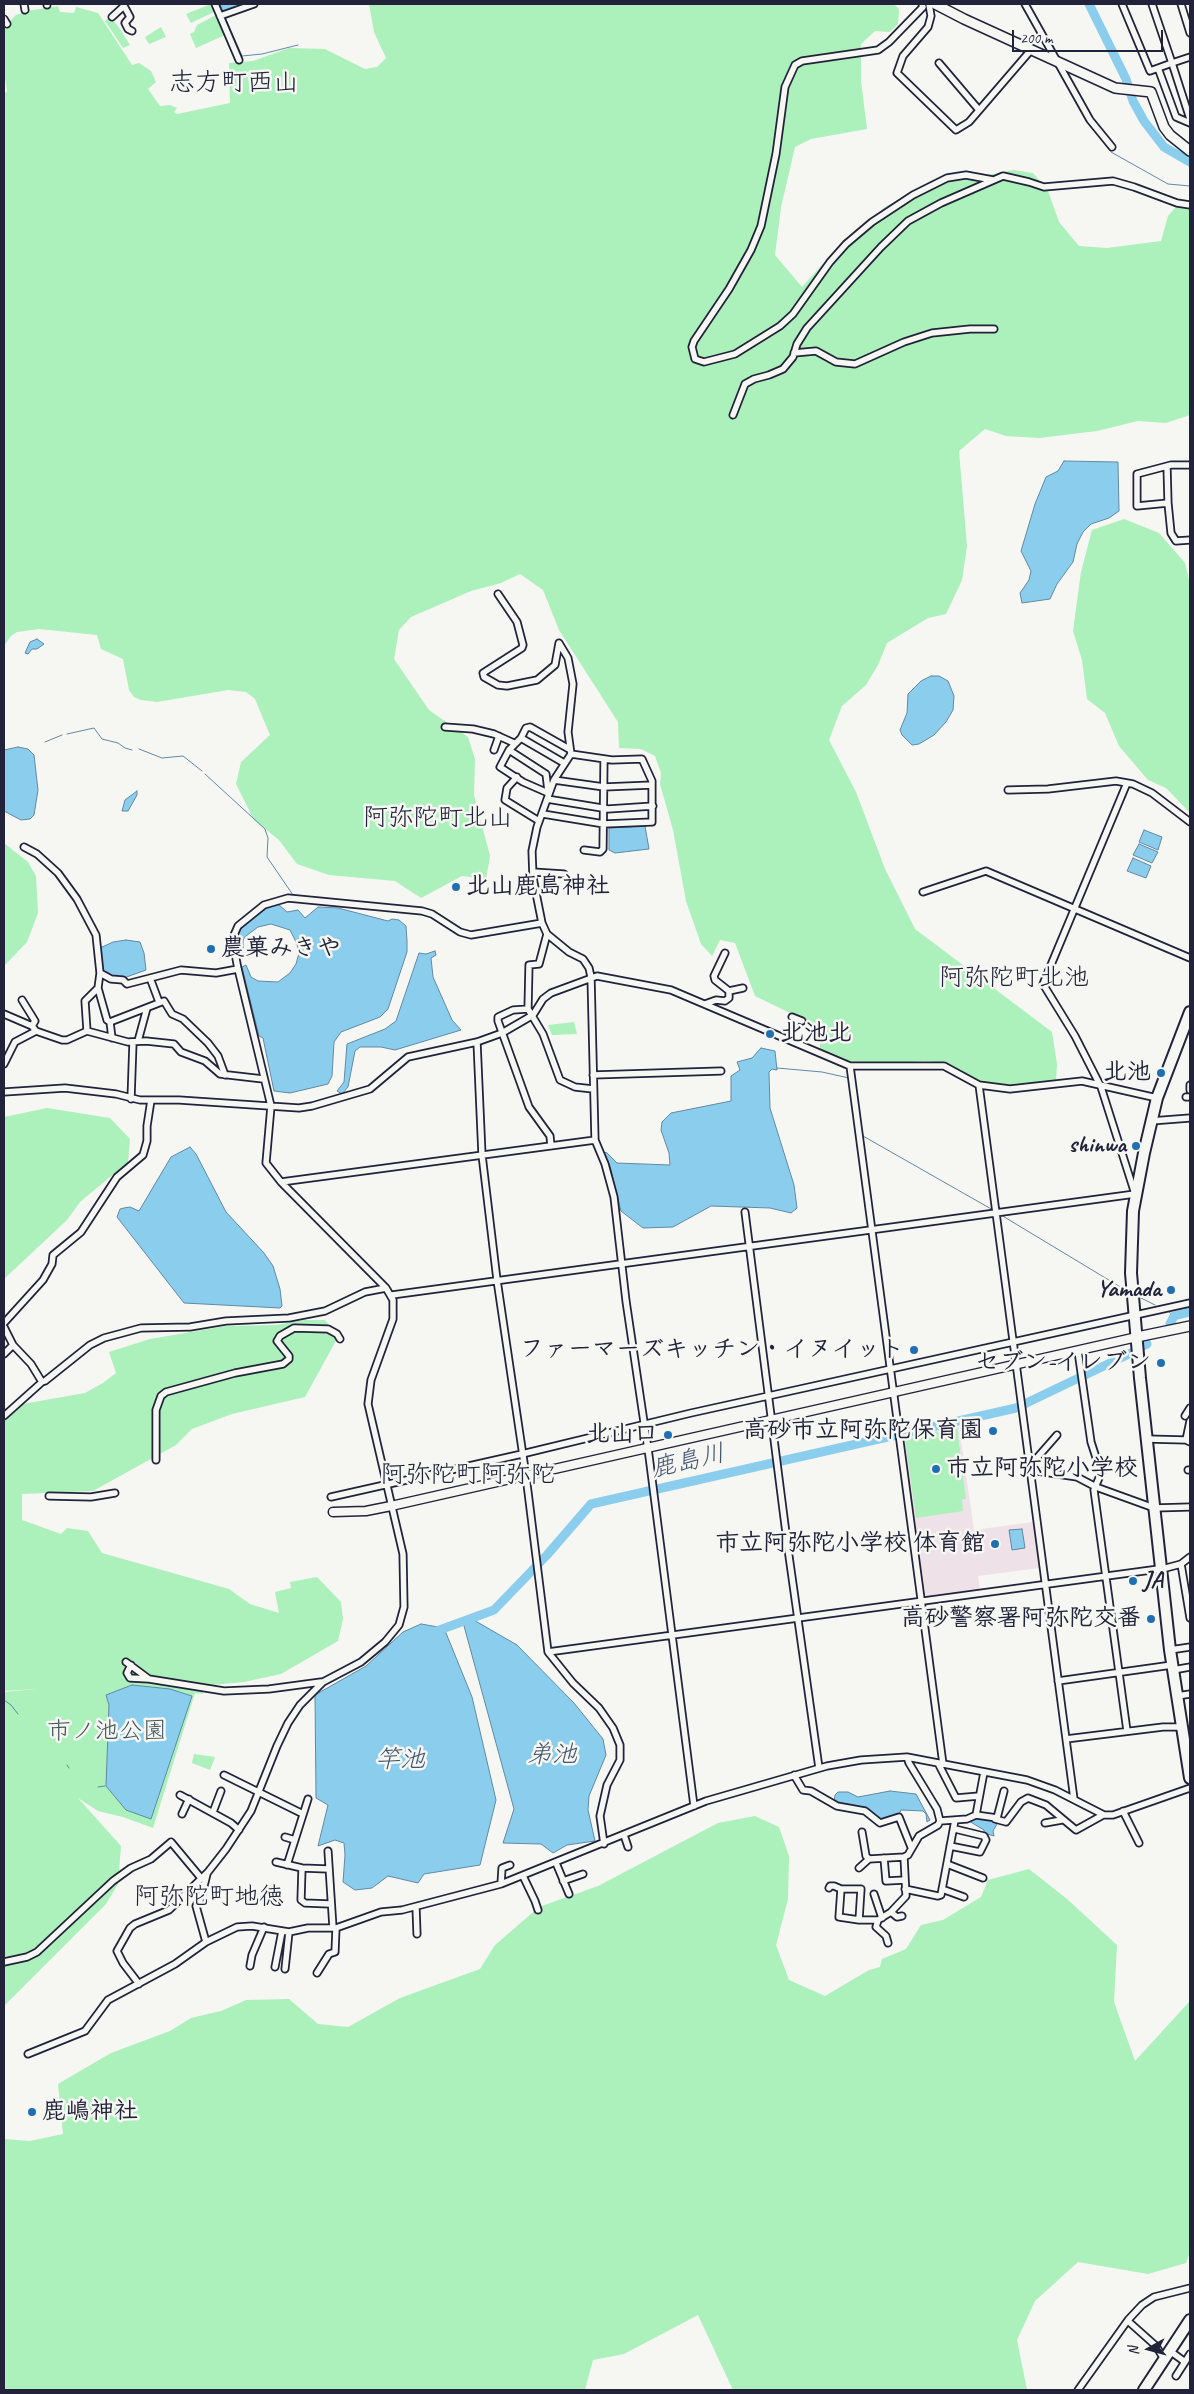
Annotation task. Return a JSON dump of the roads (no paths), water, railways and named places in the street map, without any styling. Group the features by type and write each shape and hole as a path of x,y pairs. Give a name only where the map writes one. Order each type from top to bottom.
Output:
{"highway":[{"path":"1190,1012 1157,1098 1151,1121 1135,1194 1131,1272 1172,1668 1185,1731 1190,1778"},
{"path":"1144,2390 1190,2320"}],"main road":[{"path":"941,5 1031,50 1115,88 1145,90 1154,95 1158,116 1164,127 1170,135 1190,151"},
{"path":"1137,1338 1190,1326"}],"street":[{"path":"214,4 223,16 239,60"},
{"path":"223,16 254,4"},
{"path":"922,4 922,7 889,42 878,50 802,61 795,65 784,87 776,154 761,226 751,250 729,289 692,346 695,359 704,362 735,354 780,326 793,314 830,262 846,244 872,222 913,195 947,178 966,175 993,180"},
{"path":"929,4 931,16 928,27 903,56 897,73 956,130 969,122 1031,50"},
{"path":"1025,4 1090,120 1112,148"},
{"path":"1122,4 1150,71 1190,57"},
{"path":"1152,4 1190,119"},
{"path":"1180,4 1190,33"},
{"path":"112,17 124,5 130,17 125,23 128,29 132,31"},
{"path":"940,63 979,110"},
{"path":"1158,68 1176,117 1190,123"},
{"path":"733,414 745,384 754,378 769,375 783,369 794,353 796,344 806,328 908,220 941,203 1002,176 1044,187 1113,181 1134,186 1177,203 1190,205"},
{"path":"794,353 816,351 836,362 855,364 904,342 932,333 970,329 994,329"},
{"path":"1168,503 1137,506 1137,474 1167,466 1190,465"},
{"path":"1167,466 1171,533 1176,541 1190,540"},
{"path":"498,594 517,622 523,645 522,648 483,673 484,677 498,685 507,686 537,680 555,665 559,643 568,658 573,690 568,709 570,751 554,780 534,837 532,872 542,923 547,934 569,952 583,959 589,968 595,1140 605,1164 614,1197 694,1806"},
{"path":"445,727 473,729 499,736 514,743"},
{"path":"543,814 604,824 652,822 653,806 652,785 642,759 604,759 570,751 530,727 526,728 521,738 514,743 500,767 548,796 604,808 653,806"},
{"path":"494,750 499,736"},
{"path":"521,738 564,763"},
{"path":"509,750 546,774 548,796"},
{"path":"584,850 600,852 603,840 604,759"},
{"path":"517,777 507,788 505,800 540,821"},
{"path":"554,780 604,788 652,785"},
{"path":"1008,790 1048,789 1103,781 1127,783 1152,793 1190,822"},
{"path":"392,1295 1135,1194 1101,1087 1075,1036 1043,984 1127,783"},
{"path":"595,839 603,840"},
{"path":"24,847 50,864 77,899 96,935 100,973 98,988 105,1015 110,1022 112,1038"},
{"path":"923,892 986,871 1190,958"},
{"path":"532,872 564,874"},
{"path":"139,1984 123,1964 117,1951 118,1947 135,1924 169,1910 208,1872 251,1811 288,1723 300,1704 323,1682 361,1662 385,1642 399,1625 404,1607 404,1566 369,1414 368,1396 393,1319 392,1295 269,1169 265,1158 271,1106 238,969 233,944 234,935 238,926 264,905 288,898 422,910 432,914 460,932 471,935 542,923"},
{"path":"547,934 538,964 529,965 528,1009 546,1044 560,1080 575,1087 593,1089"},
{"path":"704,1004 716,1000 725,1001 729,998 729,991 714,976 725,953"},
{"path":"100,973 111,979 123,980 127,984 181,970 216,973 238,969"},
{"path":"4,1092 65,1088 116,1094 131,1099 303,1108 370,1089 408,1057 477,1042 502,1033 533,1016 543,1000 551,993 590,977 664,988 850,1066 944,1066 979,1085 1010,1089 1082,1081 1101,1087 1157,1098"},
{"path":"150,978 160,1002"},
{"path":"87,1031 85,1001 98,988"},
{"path":"729,991 743,988"},
{"path":"4,1064 15,1042 34,1028 35,1022 22,1000"},
{"path":"110,1022 126,1014 164,1001 172,1014 183,1019 208,1043 218,1056 224,1075"},
{"path":"131,1099 136,1041 147,1008"},
{"path":"528,1009 517,1009 498,1017 529,1108 550,1136 551,1146"},
{"path":"4,1014 62,1040 67,1040 87,1031 112,1038 174,1044 180,1052 205,1061 220,1074 263,1079"},
{"path":"788,1039 797,1019"},
{"path":"477,1042 482,1155 497,1280 526,1476 548,1652 574,1684 598,1708 618,1738 620,1760 607,1785 600,1816 604,1844"},
{"path":"850,1066 923,1601 941,1763 956,1798 979,1796"},
{"path":"593,1075 721,1071"},
{"path":"979,1085 1074,1799"},
{"path":"1190,1085 1190,1090"},
{"path":"42,1382 31,1364 13,1345 4,1325 43,1280 52,1264 53,1255 81,1232 117,1177 143,1155 147,1141 146,1126 151,1100"},
{"path":"1151,1121 1190,1118"},
{"path":"281,1182 595,1140"},
{"path":"744,1212 819,1768"},
{"path":"4,1416 42,1382 46,1381 90,1345 116,1334 141,1328 190,1327 226,1321 289,1318 325,1311 365,1292 386,1288"},
{"path":"332,1497 691,1414 1013,1344 1190,1303"},
{"path":"156,1460 156,1410 161,1396 166,1392 235,1373 283,1364 289,1359 289,1356 277,1341 280,1336 294,1328 328,1329 337,1334 340,1339"},
{"path":"333,1512 390,1506 1137,1338"},
{"path":"4,1354 13,1345"},
{"path":"1078,1351 1091,1442 1101,1473 1094,1490 1127,1731"},
{"path":"1147,1439 1188,1441 1190,1421"},
{"path":"1030,1468 1057,1435"},
{"path":"1030,1468 1077,1477 1096,1487 1154,1508 1190,1507"},
{"path":"49,1496 91,1497 115,1493"},
{"path":"548,1652 1046,1585 1161,1568 1181,1564 1190,1558"},
{"path":"1181,1564 1188,1592 1190,1618"},
{"path":"1170,1650 1190,1647"},
{"path":"149,1679 129,1664 127,1673 130,1678 149,1679 224,1691 269,1689 323,1682"},
{"path":"1058,1681 1120,1672 1190,1667"},
{"path":"1177,1696 1190,1694"},
{"path":"1066,1739 1127,1731 1185,1731"},
{"path":"859,1868 869,1859 904,1857 908,1855 919,1836 938,1825 940,1821 937,1809 909,1763 907,1756"},
{"path":"28,2054 85,2031 108,2000 175,1964 206,1942 237,1927 264,1927 289,1932 308,1928 334,1928 381,1912 416,1907 502,1884 694,1806 794,1774 819,1768 861,1760 907,1756 1027,1780 1074,1799 1103,1815 1113,1815 1190,1788"},
{"path":"976,1815 984,1772"},
{"path":"794,1774 803,1790 811,1791 837,1806 865,1811 880,1823 899,1817 911,1847"},
{"path":"224,1775 257,1793 303,1814"},
{"path":"213,1812 221,1791"},
{"path":"995,1819 997,1818 1004,1791"},
{"path":"180,1795 232,1823 239,1830"},
{"path":"940,1821 967,1819 976,1815 1006,1822 1021,1802 1032,1798 1046,1804 1062,1820 1078,1830 1103,1815"},
{"path":"182,1814 189,1799"},
{"path":"287,1865 308,1799"},
{"path":"1123,1811 1140,1843"},
{"path":"905,1889 941,1895 955,1820"},
{"path":"1045,1823 1062,1820"},
{"path":"950,1846 980,1852 986,1840 984,1836 954,1829"},
{"path":"862,1832 866,1856 869,1859"},
{"path":"624,1835 628,1847"},
{"path":"285,1837 295,1840"},
{"path":"4,1962 27,1957 37,1952 113,1881 131,1868 152,1859 171,1842 202,1878"},
{"path":"317,1973 329,1954 335,1952 330,1904 328,1851"},
{"path":"841,1889 839,1918 859,1920 880,1919 891,1912 906,1896 904,1857"},
{"path":"884,1858 886,1881 905,1880"},
{"path":"276,1862 302,1868 328,1869"},
{"path":"556,1863 569,1894"},
{"path":"946,1864 979,1878"},
{"path":"502,1884 502,1868 510,1865"},
{"path":"302,1868 301,1900 305,1904 330,1904"},
{"path":"206,1942 196,1906 201,1898 208,1872"},
{"path":"563,1881 583,1874"},
{"path":"523,1876 538,1910"},
{"path":"829,1888 834,1886 841,1889 861,1889 859,1920"},
{"path":"942,1889 964,1897"},
{"path":"874,1894 880,1919 876,1927 886,1936 888,1943"},
{"path":"416,1907 418,1934"},
{"path":"891,1912 897,1916 902,1916"},
{"path":"250,1966 252,1955 264,1927"},
{"path":"275,1967 282,1931"},
{"path":"285,1969 289,1932"},
{"path":"1078,2390 1128,2321 1142,2305 1154,2297 1190,2288"},
{"path":"1128,2321 1167,2355 1185,2362"}],"water":[{"path":"220,4 249,4 223,12"},
{"path":"1064,461 1118,462 1119,511 1109,518 1091,524 1083,532 1077,544 1073,562 1057,584 1050,599 1022,603 1020,593 1029,580 1031,571 1021,551 1035,504 1046,477 1058,471"},
{"path":"37,639 44,644 37,649 32,649 28,654 25,653 30,642"},
{"path":"931,676 939,676 948,681 954,696 953,710 946,722 934,735 919,744 912,745 902,735 900,730 907,713 908,694 921,681"},
{"path":"18,747 28,749 34,755 38,790 34,815 30,819 21,820 4,811 4,750"},
{"path":"137,791 137,795 128,811 122,811 125,800"},
{"path":"645,826 649,849 615,853 609,850 609,828"},
{"path":"1144,830 1162,837 1158,850 1139,842"},
{"path":"1139,844 1158,852 1152,863 1133,855"},
{"path":"1133,858 1151,866 1146,878 1127,871"},
{"path":"278,904 287,912 298,910 305,918 318,907 338,908 388,921 392,919 399,920 406,926 407,941 407,952 388,1009 380,1017 341,1032 334,1042 332,1076 328,1084 290,1093 274,1091 263,1038 259,1036 242,967 246,965 251,977 258,981 278,982 290,973 296,964 299,953 297,944 290,930 271,924 258,927 246,936 243,940 243,954 239,955 237,943 239,931 248,921 270,906"},
{"path":"126,940 140,942 144,953 146,970 121,979 103,973 100,948 113,942"},
{"path":"435,951 436,955 431,958 433,977 452,1020 461,1030 395,1050 381,1047 360,1047 355,1051 348,1087 342,1094 337,1091 344,1082 347,1044 385,1029 396,1021 419,953 426,954"},
{"path":"761,1048 775,1051 777,1070 772,1069 769,1072 770,1108 794,1185 797,1208 791,1213 770,1208 711,1206 673,1227 643,1228 621,1211 610,1166 604,1154 606,1152 617,1163 670,1165 669,1153 661,1130 662,1122 671,1113 731,1101 731,1076 740,1070 737,1062 752,1058"},
{"path":"190,1147 196,1154 226,1212 264,1253 273,1266 280,1289 282,1306 280,1308 184,1303 117,1217 120,1209 130,1207 139,1211 171,1157"},
{"path":"1022,1529 1025,1548 1012,1550 1009,1530"},
{"name":"弟池","path":"472,1619 517,1645 574,1703 603,1739 606,1755 589,1796 588,1810 595,1841 567,1845 553,1853 541,1844 503,1843 514,1809 464,1626 464,1623"},
{"name":"竿池","path":"421,1624 444,1628 472,1697 496,1800 480,1865 424,1874 418,1883 388,1876 372,1888 355,1890 343,1882 344,1843 335,1840 318,1846 328,1805 316,1798 315,1695 366,1666 403,1632"},
{"path":"132,1685 170,1689 192,1696 151,1819 126,1810 106,1786 109,1705 106,1695"},
{"path":"890,1791 916,1794 930,1820 927,1822 926,1814 923,1811 901,1810 899,1815 882,1821 864,1808 834,1802 835,1795 838,1792 848,1792 858,1797"},
{"path":"979,1817 998,1822 993,1831 994,1836 984,1833 984,1830 969,1821"}],"waterway":[{"path":"1089,4 1126,79 1133,101 1144,121 1164,147 1190,162"},
{"path":"225,17 242,56 262,54 298,45"},
{"path":"1089,123 1111,152 1168,184 1190,186"},
{"path":"67,734 94,728 102,739 118,743 132,750"},
{"path":"45,742 62,735"},
{"path":"139,749 162,758 183,756 202,771"},
{"path":"205,774 265,829 268,838 267,857 293,895"},
{"path":"777,1068 822,1072 849,1078"},
{"path":"854,1082 863,1136 993,1210"},
{"path":"1001,1215 1127,1291"},
{"path":"1139,1297 1155,1305"},
{"name":"鹿島川","path":"1169,1312 1174,1316"},
{"name":"鹿島川","path":"1170,1324 1174,1316 1190,1312"},
{"name":"鹿島川","path":"1143,1346 1147,1344"},
{"name":"鹿島川","path":"434,1632 494,1610 547,1555 591,1504 1016,1408 1133,1352"},
{"path":"4,1700 18,1714"},
{"path":"98,1787 105,1786"}],"place":[{"name":"北山鹿島神社","path":"456,887"},
{"name":"農菓みきや","path":"211,949"},
{"name":"北池北","path":"770,1034"},
{"name":"北池","path":"1161,1073"},
{"name":"shinwa","path":"1136,1146"},
{"name":"Yamada","path":"1171,1290"},
{"name":"ファーマーズキッチン・イヌイット","path":"914,1350"},
{"name":"セブン-イレブン","path":"1161,1363"},
{"name":"高砂市立阿弥陀保育園","path":"993,1431"},
{"name":"北山口","path":"668,1435"},
{"name":"市立阿弥陀小学校","path":"936,1469"},
{"name":"市立阿弥陀小学校 体育館","path":"995,1544"},
{"name":"JA","path":"1133,1581"},
{"name":"高砂警察署阿弥陀交番","path":"1151,1619"},
{"name":"鹿嶋神社","path":"32,2112"}],"district":[{"name":"志方町西山","path":"234,83"},
{"name":"阿弥陀町北山","path":"438,818"},
{"name":"阿弥陀町北池","path":"1014,978"},
{"name":"阿弥陀町阿弥陀","path":"468,1475"},
{"name":"阿弥陀町地徳","path":"209,1897"}],"park label":[{"name":"市ノ池公園","path":"107,1732"}]}
